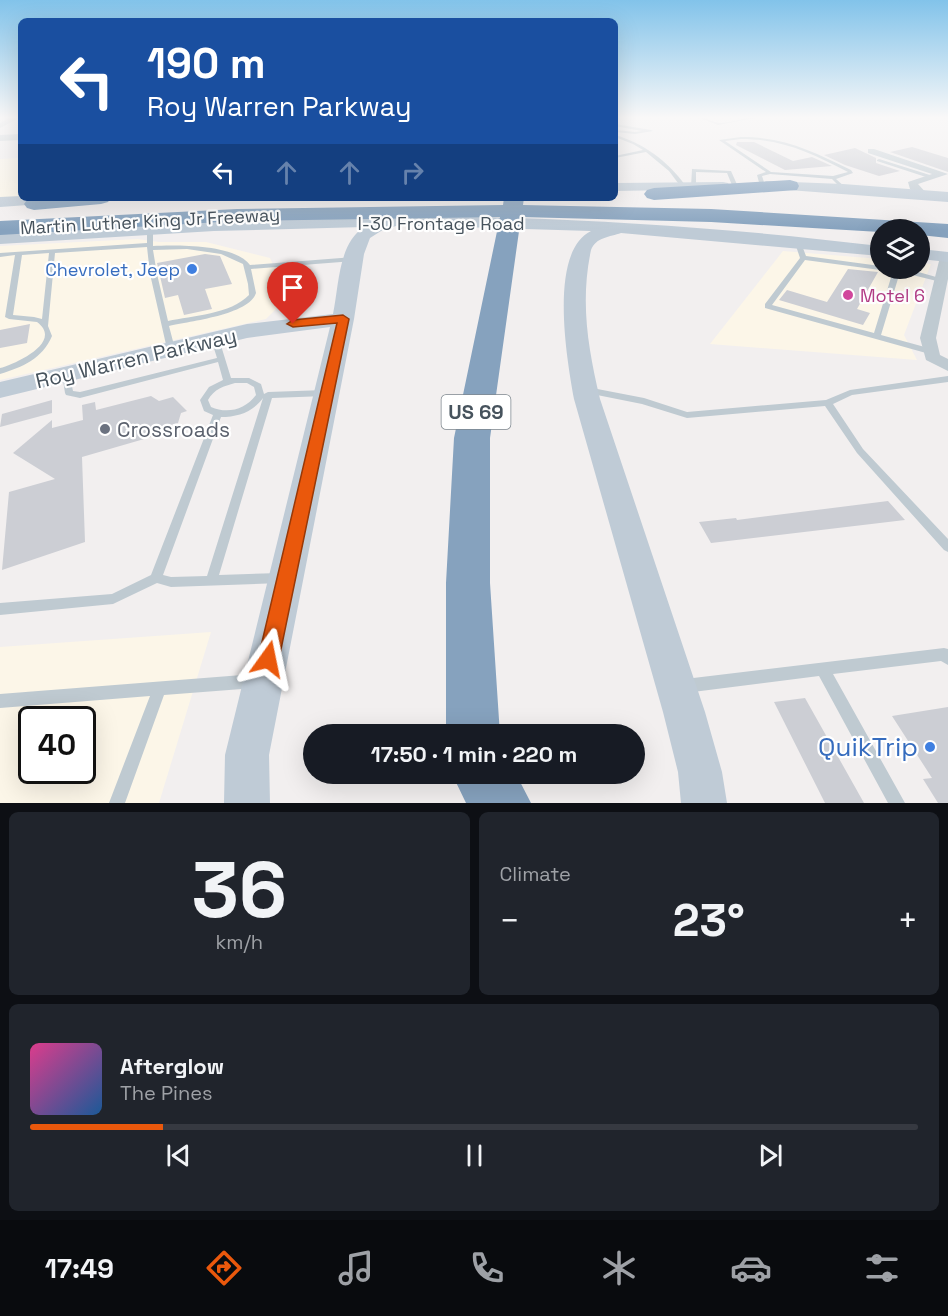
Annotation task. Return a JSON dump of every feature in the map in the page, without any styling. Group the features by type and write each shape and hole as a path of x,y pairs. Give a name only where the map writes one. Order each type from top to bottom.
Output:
{"highway":[{"path":"618,195 735,187 790,186"},
{"path":"0,207 67,201"},
{"name":"Martin Luther King Jr Freeway","path":"0,215 298,201"},
{"name":"US 69","path":"473,724 468,583 472,438 513,201"},
{"name":"Martin Luther King Jr Freeway","path":"570,201 676,204 948,220"},
{"name":"Martin Luther King Jr Freeway","path":"0,240 210,216 462,211 731,216 948,231"},
{"path":"476,784 478,803"},
{"path":"488,784 501,803"}],"main road":[{"path":"618,187 735,187 766,179 790,186 838,183 948,197"},
{"path":"0,202 18,200"},
{"path":"247,803 247,755 343,319 354,256 364,235 370,230 404,222"},
{"name":"I-30 Frontage Road","path":"0,240 149,241 302,224 404,222 624,228 800,250 870,250"},
{"path":"302,224 329,229 344,235 351,243 354,256"},
{"path":"543,224 571,233 578,238 582,251"},
{"path":"624,228 594,236 585,243 574,297 572,320 575,348 585,390 676,687 700,772 704,803"},
{"path":"930,256 947,257"},
{"name":"Roy Warren Parkway","path":"0,390 171,349 218,349 271,327 343,319"}],"street":[{"path":"884,155 945,173"},
{"path":"923,195 914,187 913,182 945,173"},
{"path":"947,257 928,338 932,357 948,366"}],"lane":[{"path":"653,155 668,166 688,186"},
{"path":"739,155 766,179 838,183 851,173 815,155"},
{"path":"879,160 932,177"},
{"path":"0,240 19,253 149,241 208,249 243,261 247,267 253,291 246,302 229,309 166,324"},
{"path":"149,241 171,349"},
{"path":"870,266 800,250 768,306 929,351"},
{"path":"0,371 30,360 40,353 48,336 45,325 52,251"},
{"path":"9,317 19,253"},
{"path":"247,267 354,256"},
{"path":"930,278 941,280"},
{"path":"877,336 894,279"},
{"path":"0,319 9,317 39,319 45,325"},
{"path":"66,374 69,393 80,395 218,349 228,382"},
{"path":"585,390 644,401 687,415 828,403 850,393 948,379"},
{"path":"211,581 264,395 258,386 249,381 228,382 209,392 204,400 207,409 218,413 233,413 248,408 264,395 327,393"},
{"path":"828,403 860,451 948,547"},
{"path":"156,578 218,413"},
{"path":"0,609 113,599 156,578 171,582 286,578"},
{"path":"676,687 947,653"},
{"path":"823,669 897,803"},
{"path":"0,702 264,680"},
{"path":"117,803 159,688"}],"shaded area":[{"path":"18,158 18,197 0,199 0,159"},
{"path":"138,239 159,242 206,242 270,258 288,297 266,319 0,380 0,246"},
{"path":"783,251 870,258 870,279 925,279 904,335 917,360 710,344"},
{"path":"211,632 159,803 0,803 0,647"}],"building":[{"path":"757,155 782,155 793,161 812,157 832,166 785,170"},
{"path":"825,155 871,155 876,158 876,163 900,171 879,176"},
{"path":"900,155 940,155 948,158 948,172"},
{"path":"205,254 220,256 232,284 205,289 212,309 184,315 178,295 165,298 157,263"},
{"name":"Motel 6","path":"848,269 870,271 870,279 874,279 857,309 870,313 863,325 779,300 787,290 827,302"},
{"path":"30,324 27,343 0,348 0,330"},
{"path":"151,396 159,401 173,397 187,411 181,413 178,423 163,427 158,435 82,457 85,542 2,570 9,492 55,479 13,453 52,420 52,428 83,420 82,405 95,402 96,410"},
{"path":"52,400 52,413 0,427 2,414"},
{"path":"888,501 905,520 711,543 699,522 736,518 737,520"},
{"name":"QuikTrip","path":"805,698 864,803 825,803 774,702"},
{"name":"QuikTrip","path":"948,707 948,803 938,803 923,779 932,778 892,716"}],"place":[{"name":"Chevrolet, Jeep","path":"192,269"},
{"name":"Motel 6","path":"848,295"},
{"name":"Crossroads","path":"105,429"},
{"name":"QuikTrip","path":"930,747"}],"route":[{"path":"268,659 343,319 293,324"}]}
